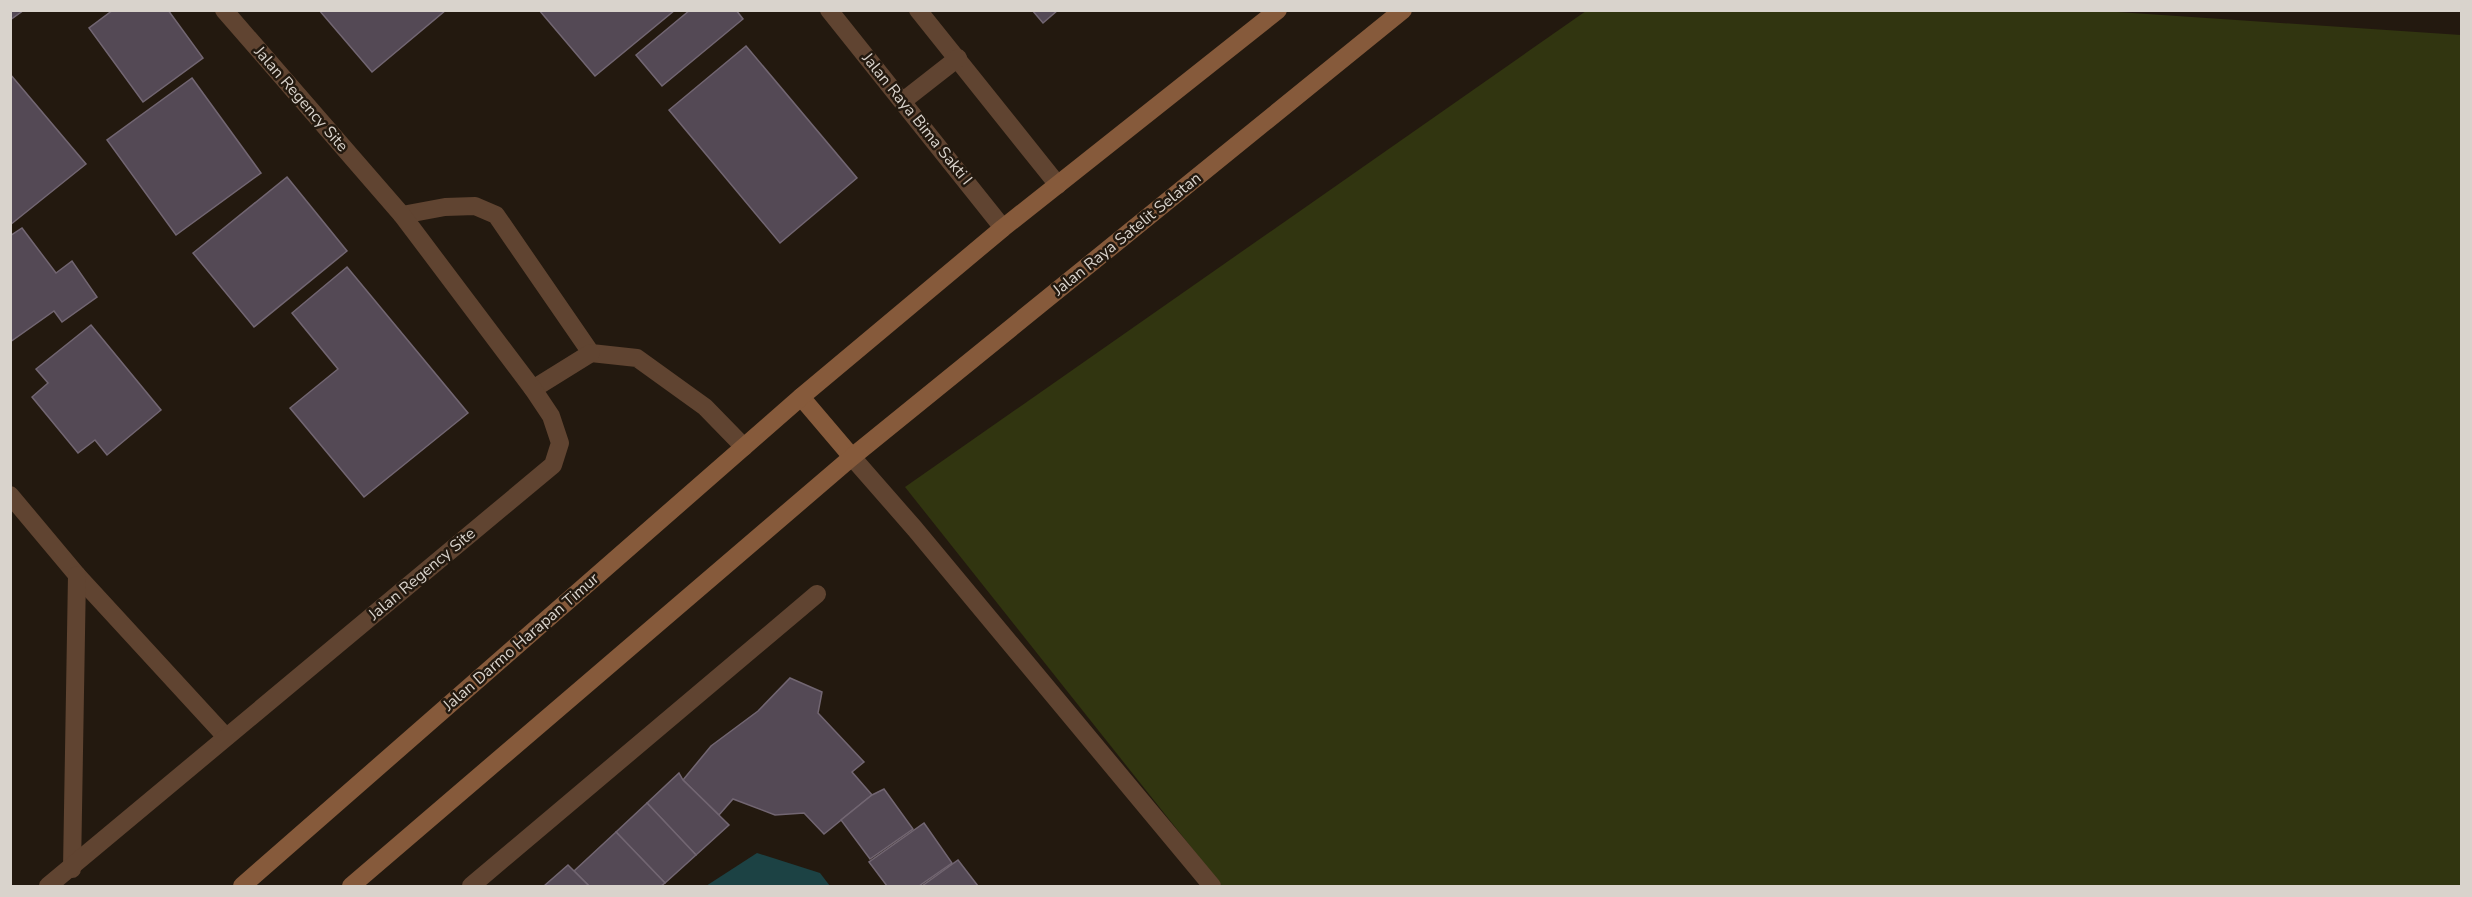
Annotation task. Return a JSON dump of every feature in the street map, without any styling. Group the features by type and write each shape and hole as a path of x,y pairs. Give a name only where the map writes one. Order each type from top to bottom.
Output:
{"main road":[{"path":"351,886 852,457 801,397 1003,228 1278,10"},
{"name":"Jalan Raya Satelit Selatan","path":"852,457 1403,10"},
{"name":"Jalan Darmo Harapan Timur","path":"242,886 801,397"}],"street":[{"name":"Jalan Regency Site","path":"48,886 72,869 226,737 553,465 560,442 551,416 533,388 402,215 224,10"},
{"name":"Jalan Raya Bima Sakti I","path":"829,10 1003,228"},
{"path":"918,10 1058,185"},
{"path":"903,101 958,58"},
{"path":"402,215 445,207 475,206 496,215 591,353"},
{"path":"533,388 591,353 637,358 705,407 744,447"},
{"path":"852,457 915,529 1212,886"},
{"path":"10,495 77,574 226,737"},
{"path":"72,869 77,574"},
{"path":"471,886 817,594"}],"green space":[{"path":"2088,10 2461,35 2461,886 1222,886 905,487 1586,11"}],"water":[{"path":"757,853 820,873 830,886 706,886"}],"building":[{"path":"10,10 24,10 10,20"},
{"path":"113,10 168,10 203,58 143,102 89,28"},
{"path":"319,10 446,10 372,72"},
{"path":"539,10 675,10 595,76"},
{"path":"690,10 736,10 743,19 662,86 636,55"},
{"path":"1032,10 1058,10 1043,23"},
{"path":"746,46 857,178 780,243 669,110"},
{"path":"10,74 86,164 10,225"},
{"path":"192,78 261,173 176,235 107,140"},
{"path":"287,177 347,251 254,327 193,253"},
{"path":"22,228 56,273 72,261 97,297 62,322 54,311 10,342 10,236"},
{"path":"347,267 468,413 364,497 290,408 338,369 292,313"},
{"path":"91,325 161,410 107,455 95,440 78,453 32,397 48,383 36,369"},
{"path":"790,678 822,692 818,713 864,762 852,772 872,795 824,834 804,813 775,815 733,799 719,815 683,780 711,746 758,711"},
{"path":"679,773 683,780 729,825 696,855 647,803"},
{"path":"884,789 913,829 870,859 841,820 872,795"},
{"path":"647,803 696,855 665,883 616,832"},
{"path":"924,823 952,863 919,886 887,886 869,862"},
{"path":"616,832 665,883 661,886 589,886 574,871"},
{"path":"958,860 978,886 922,886"},
{"path":"568,865 589,886 544,886"}]}
